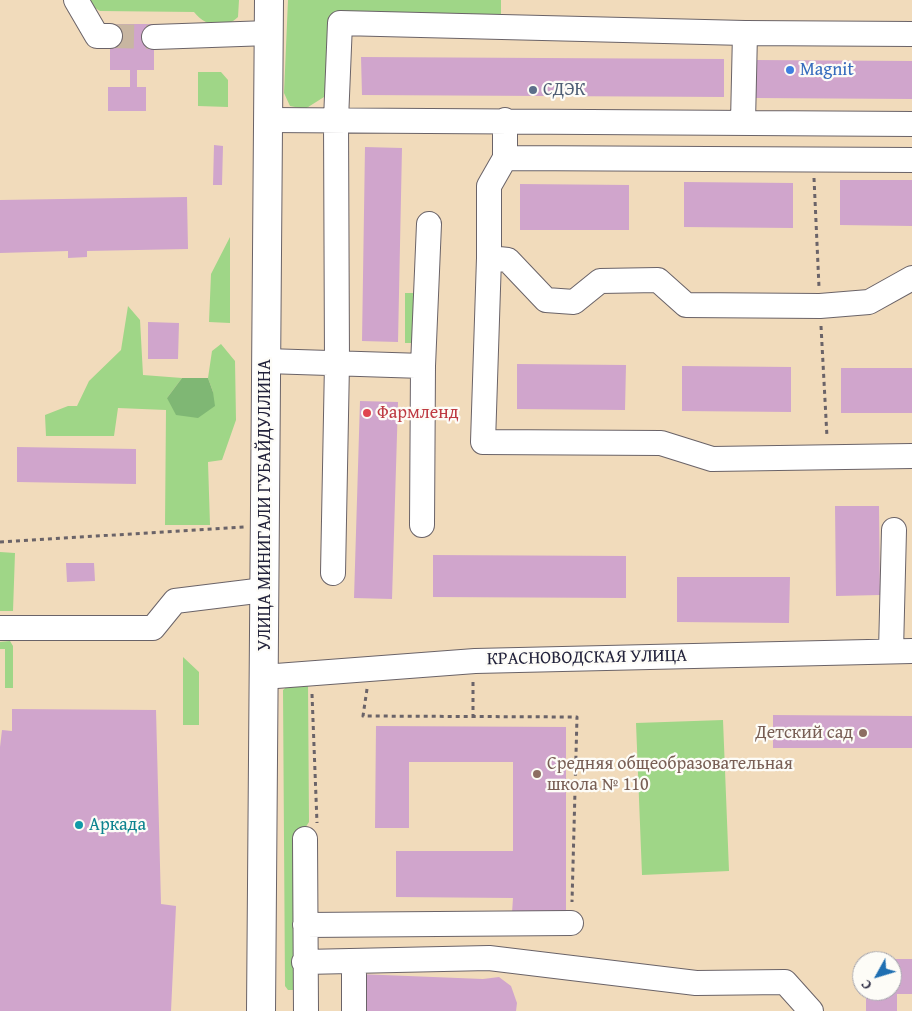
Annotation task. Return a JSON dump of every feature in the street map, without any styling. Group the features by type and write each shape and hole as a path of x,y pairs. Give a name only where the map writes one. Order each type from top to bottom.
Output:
{"main road":[{"name":"УЛИЦА МИНИГАЛИ ГУБАЙДУЛЛИНА","path":"261,1011 269,0"}],"street":[{"path":"76,0 97,36 110,36"},
{"path":"333,573 337,363 336,120 340,23 746,33 912,34"},
{"path":"154,37 269,33"},
{"path":"743,122 746,33"},
{"path":"268,120 912,124"},
{"path":"505,120 505,158 489,186 489,258 483,442 661,444 712,459 912,456"},
{"path":"505,158 912,160"},
{"path":"422,526 423,366 429,224"},
{"path":"489,258 508,260 546,300 574,302 600,281 658,280 686,304 820,306 869,302 912,278"},
{"path":"266,361 423,366"},
{"path":"894,530 902,650"},
{"path":"0,628 153,628 175,601 264,590"},
{"name":"КРАСНОВОДСКАЯ УЛИЦА","path":"263,677 475,661 902,650"},
{"path":"304,839 306,1011"},
{"path":"304,925 571,923"},
{"path":"304,962 489,958 696,983 785,982 811,1011"},
{"path":"354,976 354,1011"}],"path":[{"path":"0,542 265,526"},
{"path":"473,718 475,661"},
{"path":"304,839 317,823 311,673"},
{"path":"367,683 363,716 577,717 571,923"}],"green space":[{"path":"89,0 239,0 238,17 227,24 215,25 204,21 194,12 100,11 92,6"},
{"path":"288,0 501,0 501,17 336,15 330,88 324,97 305,109 290,106 284,93"},
{"path":"198,72 221,72 228,80 228,107 198,106"},
{"path":"230,237 230,323 209,322 211,274"},
{"path":"405,293 421,293 420,343 405,343"},
{"path":"128,306 140,320 143,375 182,378 167,398 213,392 208,378 212,351 221,344 235,361 236,420 222,460 208,462 210,525 165,525 166,410 118,408 114,436 46,436 45,415 68,406 77,406 89,381 121,350"},
{"path":"182,378 208,378 215,406 198,418 176,415 167,398"},
{"path":"0,552 15,553 13,611 0,611"},
{"path":"10,641 13,646 13,688 5,688 5,649 0,649 0,642"},
{"path":"183,657 199,672 199,725 183,725"},
{"path":"308,683 309,822 298,839 298,985 293,990 288,990 285,986 283,690 290,684"},
{"path":"723,720 729,871 642,875 636,723"}],"building":[{"path":"110,24 154,24 154,70 137,70 137,87 146,87 146,111 108,111 108,87 130,87 130,70 110,70"},
{"path":"361,57 724,59 724,97 362,95"},
{"path":"755,60 912,61 912,99 755,98"},
{"path":"214,145 223,146 222,185 213,185"},
{"path":"365,147 402,148 398,342 362,341"},
{"path":"840,180 912,180 912,226 840,225"},
{"path":"684,182 793,183 793,228 684,227"},
{"path":"520,184 629,185 629,230 520,230"},
{"path":"187,197 188,249 87,251 87,257 68,258 68,251 0,253 0,200"},
{"path":"148,322 179,323 178,359 148,359"},
{"path":"517,364 626,365 625,410 517,409"},
{"path":"682,366 791,367 791,412 682,411"},
{"path":"841,368 912,368 912,413 841,413"},
{"path":"360,401 398,402 392,599 354,598"},
{"path":"17,447 136,449 136,484 17,482"},
{"path":"835,506 879,506 880,595 836,596"},
{"path":"433,555 626,556 626,598 433,597"},
{"path":"66,563 94,563 95,581 67,582"},
{"path":"677,577 790,577 789,623 677,622"},
{"name":"Аркада","path":"12,709 156,710 161,904 176,906 171,1011 0,1011 0,747 2,730 12,731"},
{"path":"773,715 912,716 912,748 773,748"},
{"path":"376,726 566,727 566,913 512,913 513,898 396,897 396,851 513,851 513,762 409,762 409,828 375,828"},
{"path":"902,959 912,959 912,994 902,994"},
{"path":"358,974 483,979 499,977 511,986 517,1003 516,1011 359,1011"},
{"path":"866,1001 897,1001 897,1011 866,1011"}],"tunnel":[{"path":"110,36 154,37"}],"place":[{"name":"Magnit","path":"790,70"},
{"name":"СДЭК","path":"533,90"},
{"name":"Фармленд","path":"367,413"},
{"name":"Детский сад","path":"863,733"},
{"name":"Средняя общеобразовательная школа № 110","path":"537,774"},
{"name":"Аркада","path":"79,825"}]}
